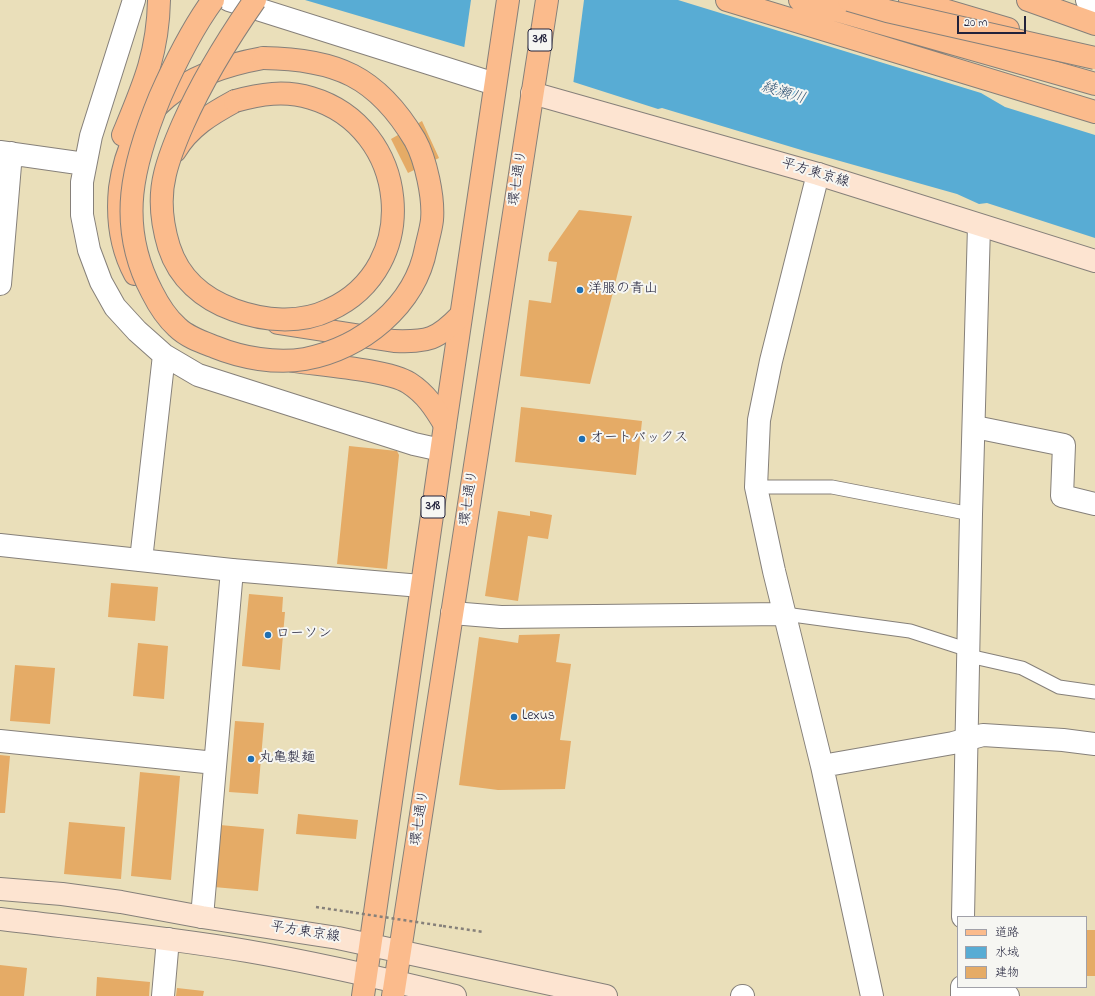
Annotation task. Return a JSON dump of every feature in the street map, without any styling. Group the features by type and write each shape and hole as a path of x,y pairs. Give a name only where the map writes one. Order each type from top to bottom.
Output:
{"main road":[{"path":"159,0 157,37 153,57 113,163 109,185 108,214 114,240 124,265 138,288 154,308 178,327 200,341 228,352 276,360 304,359 337,349 368,333 391,314 412,287 425,254 432,218 429,180 418,146 401,117 379,93 354,77 326,64 296,58 263,58 234,63 212,71 186,84 164,98 144,120 130,146 122,175 118,203 120,234 129,264 141,285 157,306 178,327 201,339 229,350 390,375 408,382 421,392 432,404 445,424"},
{"path":"178,327 158,303 145,278 136,249 131,217 132,183 140,151 168,79 187,40 213,0"},
{"path":"255,0 214,61 196,95 164,175 161,204 165,232 173,258 185,278 201,294 222,306 242,314 250,315 258,317 289,320 317,316 340,305 361,289 377,270 388,248 392,221 392,193 386,168 375,145 357,124 336,108 311,98 285,94 258,95 234,101 217,110 191,130 176,150 167,177 164,204 168,231 176,256 187,276 203,292 223,304 247,314 253,316 288,326 394,341 413,342 428,340 446,331 461,315"},
{"name":"318","path":"364,986 421,586 508,0"},
{"name":"環七通り","path":"395,989 547,0"},
{"path":"727,0 1095,112"},
{"path":"800,0 1095,84"},
{"path":"849,0 887,11 1095,56"},
{"path":"874,0 1095,66"},
{"path":"910,0 1095,56"},
{"path":"1028,0 1095,24"},
{"path":"1064,0 1095,21"},
{"name":"平方東京線","path":"533,87 1095,261"},
{"name":"平方東京線","path":"0,889 62,894 121,902 202,917 338,938 606,996"},
{"name":"平方東京線","path":"0,919 168,939 247,951 364,986 454,996"}],"street":[{"path":"134,0 91,136 82,182 82,215 89,250 101,282 115,307 137,331 164,354 198,375 414,444 441,450"},
{"path":"229,0 496,76"},
{"path":"1087,0 1095,5"},
{"path":"0,284 6,152 85,164"},
{"path":"818,174 771,361 759,420 756,487 774,571 822,766 872,996"},
{"path":"963,916 971,514 975,428 979,226"},
{"path":"141,560 164,354"},
{"path":"975,428 1064,445 1062,496 1095,504"},
{"path":"0,545 232,570 421,586"},
{"path":"202,917 232,570"},
{"path":"452,613 501,617 785,614"},
{"path":"822,766 953,743 967,738 983,735 1063,740 1095,744"},
{"path":"0,740 215,763"},
{"path":"163,996 168,939"},
{"path":"962,991 1008,996"}],"lane":[{"path":"756,487 832,487 971,514"},
{"path":"785,614 910,631 969,653 1022,668 1059,687 1095,692"}],"path":[{"path":"316,907 484,932"}],"water":[{"name":"綾瀬川","path":"305,0 678,0 981,93 1005,107 1095,135 1095,238 987,203 979,204 957,194 808,152 662,108 658,109 464,47"}],"pier":[{"path":"471,0 584,0 573,85 464,49"}],"building":[{"path":"422,121 439,158 408,173 391,139"},
{"path":"579,210 632,216 590,384 520,376 529,300 551,303 557,262 548,261 549,253"},
{"path":"521,407 642,421 636,475 515,462"},
{"path":"349,446 397,451 399,455 387,569 337,564"},
{"path":"498,511 530,516 530,511 552,515 548,539 528,536 518,601 485,596"},
{"path":"111,583 158,587 155,621 108,617"},
{"path":"249,594 283,597 282,612 285,612 280,670 242,666"},
{"path":"560,634 556,662 571,664 560,740 571,741 565,789 498,790 459,785 479,637 518,643 519,635"},
{"path":"138,643 168,646 164,699 133,696"},
{"path":"15,665 55,668 50,724 10,721"},
{"path":"235,721 264,723 258,794 229,792"},
{"path":"0,755 10,756 5,813 0,813"},
{"path":"140,772 180,776 171,880 131,876"},
{"path":"298,814 358,820 356,839 296,834"},
{"path":"69,822 125,827 121,879 64,874"},
{"path":"220,825 264,829 258,891 214,887"},
{"path":"1087,930 1095,930 1095,976 1087,976"},
{"path":"0,965 27,968 24,996 0,996"},
{"path":"97,977 150,982 149,996 96,996"},
{"path":"177,988 204,991 203,996 176,996"}],"place":[{"name":"洋服の青山","path":"580,290"},
{"name":"オートバックス","path":"582,439"},
{"name":"ローソン","path":"268,635"},
{"name":"Lexus","path":"514,717"},
{"name":"丸亀製麺","path":"251,759"}]}
